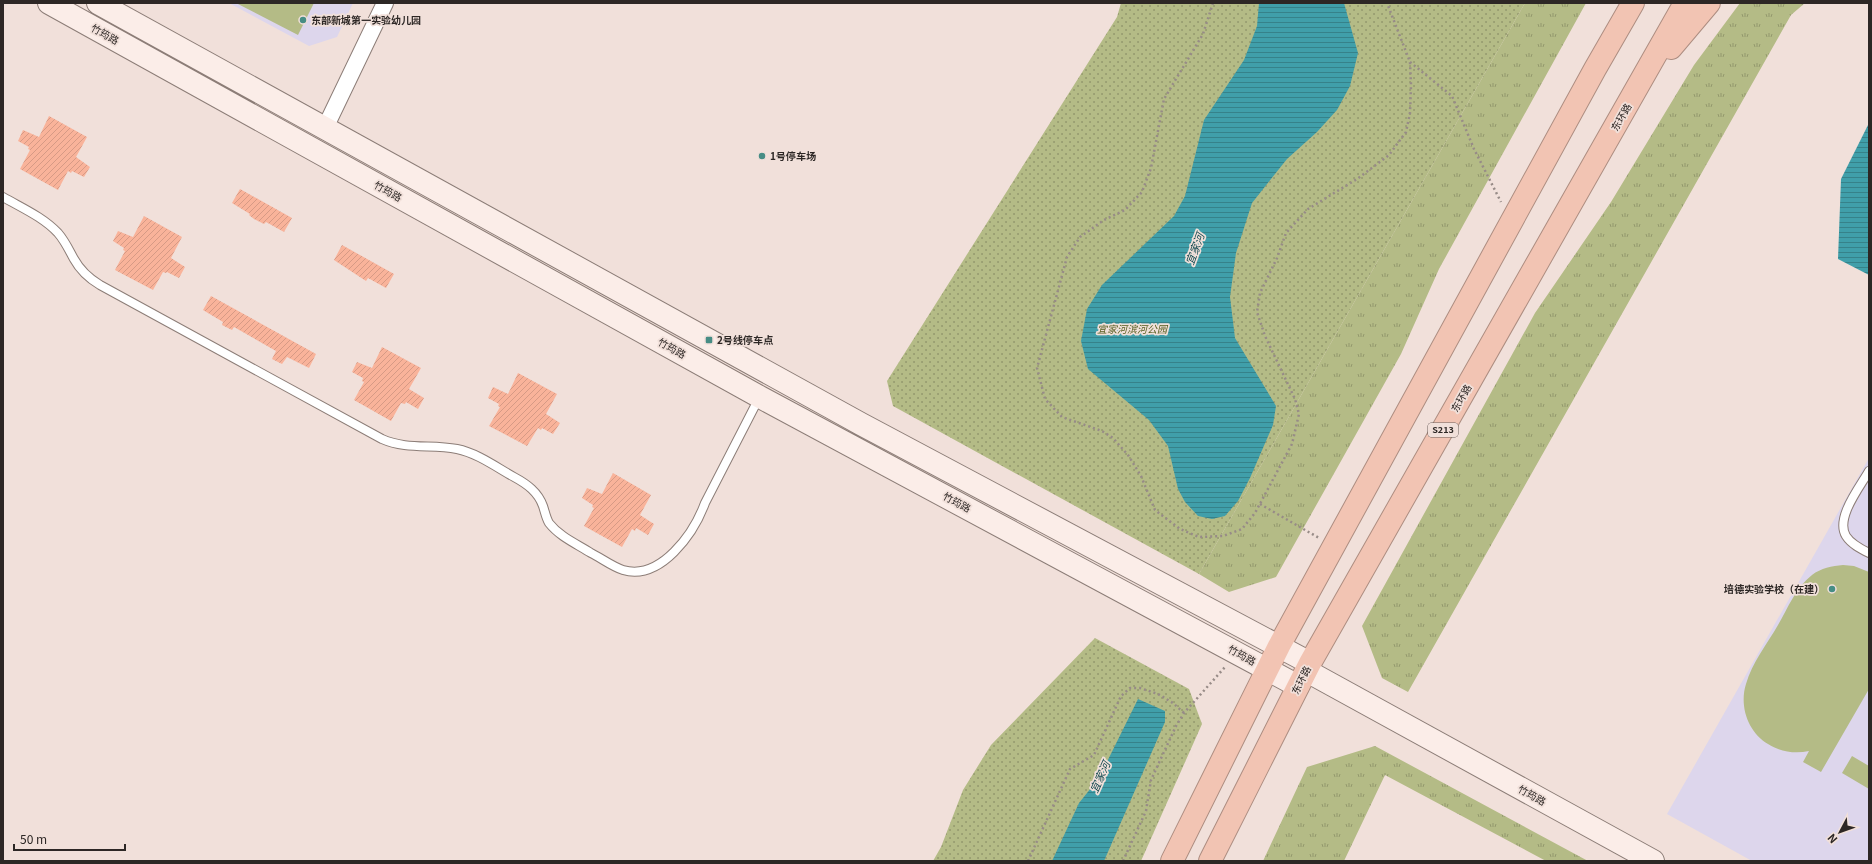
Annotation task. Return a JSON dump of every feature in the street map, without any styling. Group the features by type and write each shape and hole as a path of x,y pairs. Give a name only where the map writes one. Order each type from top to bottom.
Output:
{"highway":[{"path":"1594,69 1616,3"},
{"path":"1172,861 1279,646 1594,69 1633,3"},
{"name":"东环路","path":"1210,861 1305,673 1685,3"},
{"path":"1635,92 1709,3"}],"main road":[{"name":"竹筠路","path":"49,3 760,397 1268,670 1305,673"},
{"name":"竹筠路","path":"98,3 861,424 1279,646 1305,673 1653,861"}],"street":[{"path":"325,128 385,3"}],"lane":[{"path":"3,197 46,221 65,242 80,268 100,285 382,439 407,446 463,450 524,482 537,494 550,523 563,537 622,570 639,572 648,570 661,562 686,538 701,514 705,502 760,397"},
{"path":"1869,471 1846,512 1842,523 1846,536 1850,541 1869,553"}],"path":[{"path":"1212,3 1203,34 1164,99 1151,168 1142,192 1125,210 1104,220 1080,237 1067,257 1037,368 1045,399 1062,416 1102,431 1113,438 1128,455 1141,476 1155,510 1180,529 1199,537 1223,536 1242,529 1255,513 1292,444 1299,414 1295,399 1265,336 1257,312 1260,293 1277,258 1286,233 1308,209 1357,179 1389,155 1406,132 1410,113 1410,62 1387,3"},
{"path":"1410,62 1452,96 1474,149 1511,222"},
{"path":"1260,504 1333,546"},
{"path":"1123,861 1146,811 1151,780 1176,726 1184,713 1208,688 1237,652"},
{"path":"1028,861 1070,769 1094,755 1121,696 1130,688 1140,688 1158,694 1173,703 1184,713"}],"shaded area":[{"name":"东部新城第一实验幼儿园","path":"229,3 353,3 337,37 309,46"},
{"path":"1869,458 1869,861 1752,861 1667,814"}],"green space":[{"path":"236,3 314,3 298,35"},
{"name":"宜家河滨河公园","path":"1121,3 1525,3 1199,574 893,406 887,381 1117,17"},
{"path":"1525,3 1586,3 1439,269 1401,354 1276,577 1229,592 1199,574"},
{"path":"1740,3 1805,3 1791,15 1408,692 1382,678 1362,626 1535,313 1611,202 1694,65"},
{"name":"培德实验学校（在建）","path":"1843,565 1854,566 1869,572 1869,689 1821,772 1803,762 1809,751 1783,751 1768,744 1755,733 1747,718 1744,692 1756,661 1801,585 1812,575 1823,569"},
{"path":"1095,638 1189,689 1202,724 1141,861 933,861 941,847 963,790 991,745"},
{"path":"1375,746 1588,861 1546,861 1385,775 1344,861 1263,861 1307,767"},
{"path":"1852,756 1869,766 1869,789 1842,773"}],"water":[{"name":"宜家河","path":"1259,3 1344,3 1358,53 1350,86 1337,110 1317,132 1287,159 1252,203 1236,253 1230,297 1235,338 1276,406 1273,425 1250,478 1238,501 1225,516 1212,519 1198,516 1185,502 1178,489 1168,446 1149,420 1088,369 1081,341 1087,309 1102,285 1174,216 1185,196 1204,120 1244,60 1257,26"},
{"path":"1869,123 1869,275 1838,259 1841,179"},
{"name":"宜家河","path":"1138,699 1165,711 1165,722 1104,861 1052,861 1079,803 1099,778"}],"building":[{"path":"49,116 87,137 76,157 90,167 84,177 72,171 71,173 68,171 58,190 20,169 30,150 28,149 29,147 18,141 23,130 39,137"},
{"path":"240,189 292,218 284,232 266,222 264,224 254,219 249,215 250,214 232,203"},
{"path":"144,216 182,237 171,258 185,267 179,278 167,272 163,272 153,290 115,270 125,251 123,250 124,248 113,241 118,231 133,237"},
{"path":"342,245 394,274 386,288 368,278 366,281 334,260"},
{"path":"211,296 316,354 309,368 287,357 282,364 272,359 276,351 234,327 232,330 222,325 223,322 203,310"},
{"path":"382,347 421,368 409,389 424,398 418,409 406,402 405,404 401,403 391,421 354,400 364,382 362,381 363,378 352,372 357,362 372,368"},
{"path":"518,373 557,394 546,414 560,423 553,434 542,428 541,430 538,428 527,446 489,426 500,407 498,406 499,404 488,398 493,387 508,394"},
{"path":"613,473 651,495 640,515 654,524 648,535 636,528 635,531 632,529 622,547 584,526 594,508 592,507 593,505 582,498 587,488 602,494"}],"place":[{"name":"东部新城第一实验幼儿园","path":"303,20"},
{"name":"1号停车场","path":"762,156"},
{"name":"2号线停车点","path":"709,340"},
{"name":"培德实验学校（在建）","path":"1832,589"}]}
